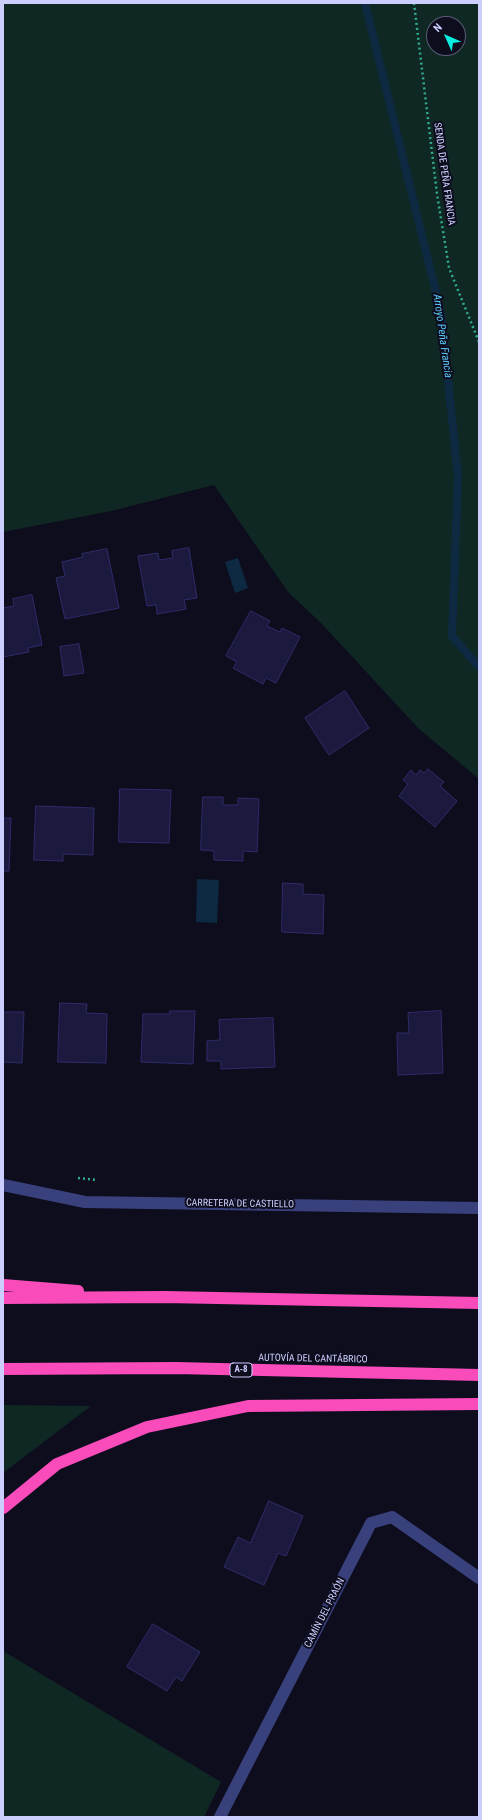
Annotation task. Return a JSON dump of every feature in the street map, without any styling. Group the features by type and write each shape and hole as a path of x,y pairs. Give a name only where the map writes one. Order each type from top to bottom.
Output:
{"highway":[{"path":"3,1285 165,1297"},
{"path":"3,1298 165,1297 479,1303"},
{"name":"AUTOVÍA DEL CANTÁBRICO","path":"3,1369 176,1368 479,1375"},
{"path":"3,1508 57,1464 155,1425 248,1406 479,1404"}],"street":[{"name":"CARRETERA DE CASTIELLO","path":"3,1185 85,1202 479,1208"},
{"name":"CAMÍN DEL PRAÓN","path":"220,1817 371,1524 392,1517 479,1578"}],"path":[{"name":"SENDA DE PEÑA FRANCIA","path":"414,3 437,194 449,268 479,342"}],"green space":[{"path":"3,3 479,3 479,779 419,729 322,624 288,592 214,485 111,511 3,532"},
{"path":"3,1405 91,1406 3,1473"},
{"path":"3,1651 221,1782 204,1817 3,1817"}],"water":[{"path":"238,558 248,588 235,593 225,562"},
{"path":"197,879 219,880 217,923 196,922"}],"building":[{"path":"189,548 197,598 184,600 186,609 157,614 156,605 147,606 138,556 158,553 159,560 173,558 172,551"},
{"path":"107,549 119,608 65,619 56,578 65,576 62,562 83,557 82,554"},
{"path":"32,595 42,645 28,648 29,652 3,657 3,608 14,606 13,599"},
{"path":"251,611 270,621 267,626 280,632 282,628 300,637 276,683 266,678 263,684 233,668 237,662 226,656"},
{"path":"79,644 84,673 64,676 60,647"},
{"path":"345,691 369,728 329,755 305,718"},
{"path":"428,769 444,782 440,786 457,801 435,827 399,796 408,784 403,780 411,770 416,775 420,770 424,773"},
{"path":"120,789 171,790 169,843 119,842"},
{"path":"203,797 223,797 223,805 238,805 238,798 259,799 257,852 243,851 243,861 214,860 214,851 201,850"},
{"path":"36,806 94,808 93,855 63,854 63,861 34,860"},
{"path":"3,818 11,818 9,871 3,871"},
{"path":"283,883 303,884 303,894 324,895 323,934 282,932"},
{"path":"60,1003 87,1004 86,1013 107,1014 106,1063 58,1062"},
{"path":"170,1011 195,1011 193,1064 141,1062 143,1014 170,1014"},
{"path":"441,1011 443,1073 398,1075 397,1033 409,1033 408,1013"},
{"path":"3,1012 24,1012 22,1063 3,1062"},
{"path":"273,1018 275,1067 221,1069 221,1061 207,1061 207,1041 220,1040 219,1020"},
{"path":"269,1501 303,1516 286,1556 278,1553 264,1585 224,1567 238,1537 250,1543"},
{"path":"153,1624 200,1652 182,1681 176,1677 167,1691 127,1667"}],"waterway":[{"name":"Arroyo Peña Francia","path":"365,3 441,313 458,476 452,636 479,667"}]}
